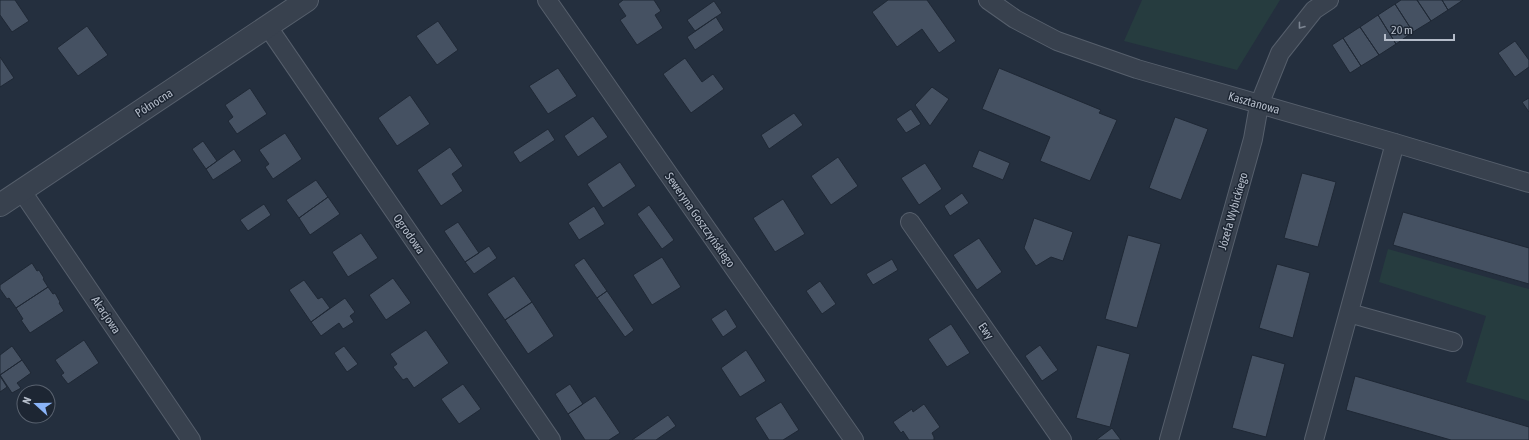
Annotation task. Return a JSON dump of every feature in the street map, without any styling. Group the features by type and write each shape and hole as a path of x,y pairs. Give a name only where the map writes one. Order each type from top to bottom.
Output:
{"street":[{"name":"Północna","path":"0,205 307,0"},
{"name":"Seweryna Goszczyńskiego","path":"547,0 854,440"},
{"name":"Kasztanowa","path":"988,0 1015,20 1057,41 1137,69 1529,183"},
{"name":"Józefa Wybickiego","path":"1169,440 1253,139 1259,105 1280,53 1314,10 1330,0"},
{"name":"Ogrodowa","path":"268,27 551,440"},
{"path":"1314,440 1337,351 1349,313 1395,143"},
{"name":"Akacjowa","path":"21,190 191,440"},
{"name":"Ewy","path":"910,222 1062,440"},
{"path":"1349,313 1453,342"}],"green space":[{"path":"1142,0 1280,0 1237,70 1124,41"},
{"path":"1388,249 1529,289 1529,401 1466,382 1486,316 1379,282"}],"building":[{"path":"0,0 15,0 29,21 12,32 0,15"},
{"path":"623,0 654,0 661,11 655,15 663,28 637,45 620,20 626,16 618,4"},
{"path":"888,0 927,0 956,41 939,53 922,29 897,47 872,12"},
{"path":"1401,0 1417,0 1431,21 1413,32 1395,4"},
{"path":"1417,0 1442,0 1448,10 1431,21"},
{"path":"1442,0 1463,0 1448,10"},
{"path":"714,1 722,13 695,31 687,20"},
{"path":"1395,4 1413,32 1396,44 1378,15"},
{"path":"1378,15 1396,44 1379,55 1360,27"},
{"path":"716,17 724,30 695,50 687,37"},
{"path":"438,21 458,50 437,65 416,36"},
{"path":"87,26 108,55 78,76 57,48"},
{"path":"1360,27 1379,55 1361,66 1343,38"},
{"path":"1343,38 1361,66 1350,73 1332,45"},
{"path":"1515,41 1529,60 1529,67 1515,77 1498,53"},
{"path":"0,57 14,78 0,87"},
{"path":"685,58 702,82 713,74 724,89 691,113 663,74"},
{"path":"558,68 577,96 548,114 529,86"},
{"path":"999,68 1101,110 1099,113 1117,120 1090,181 1040,161 1050,137 982,109"},
{"path":"932,87 949,99 930,126 915,105"},
{"path":"250,88 267,114 237,134 228,121 233,117 225,105"},
{"path":"410,95 430,124 397,146 378,118"},
{"path":"1529,98 1529,112 1522,102"},
{"path":"911,109 921,124 906,133 896,119"},
{"path":"794,113 803,125 769,149 761,135"},
{"path":"593,116 608,137 578,157 564,136"},
{"path":"1175,117 1208,129 1181,200 1149,188"},
{"path":"548,129 555,140 520,163 513,152"},
{"path":"285,133 302,159 273,179 265,167 269,164 259,150"},
{"path":"203,141 217,161 206,169 192,149"},
{"path":"450,147 463,166 452,174 463,191 441,206 417,170"},
{"path":"234,149 242,161 213,180 206,169"},
{"path":"979,150 1010,163 1003,180 972,167"},
{"path":"838,157 858,186 831,205 811,176"},
{"path":"620,162 636,186 603,208 587,184"},
{"path":"925,163 942,189 919,205 901,178"},
{"path":"1302,173 1336,182 1318,247 1284,238"},
{"path":"316,180 328,197 299,218 286,200"},
{"path":"962,193 969,203 950,216 944,206"},
{"path":"328,197 340,214 310,235 299,218"},
{"path":"783,199 805,234 775,252 753,218"},
{"path":"264,204 271,215 248,231 240,220"},
{"path":"649,205 674,240 662,249 637,214"},
{"path":"594,206 605,224 579,240 568,223"},
{"path":"1403,212 1529,248 1529,284 1393,245"},
{"path":"1034,218 1073,232 1063,261 1051,257 1036,266 1024,248"},
{"path":"458,222 479,253 465,262 444,231"},
{"path":"361,233 378,258 348,277 332,252"},
{"path":"1128,235 1161,244 1137,328 1105,319"},
{"path":"979,238 1002,272 977,290 953,255"},
{"path":"489,246 497,258 474,274 465,262"},
{"path":"662,257 681,287 652,305 633,275"},
{"path":"584,258 607,291 597,298 574,265"},
{"path":"892,259 898,270 873,285 866,274"},
{"path":"32,263 37,271 39,270 48,287 16,308 0,289 0,285"},
{"path":"1277,264 1310,273 1293,338 1259,328"},
{"path":"514,276 532,302 505,320 487,294"},
{"path":"393,278 411,303 386,320 369,295"},
{"path":"304,280 318,299 322,297 330,308 311,322 289,290"},
{"path":"820,281 836,304 822,314 806,291"},
{"path":"48,287 53,294 55,293 64,311 30,333 21,320 23,319 16,308"},
{"path":"607,291 634,330 625,337 597,298"},
{"path":"345,298 355,312 350,316 354,322 343,329 339,323 321,336 311,322"},
{"path":"532,302 554,336 528,354 505,320"},
{"path":"726,309 737,327 723,337 711,319"},
{"path":"951,324 970,353 947,367 928,339"},
{"path":"426,330 449,363 414,388 407,378 403,380 393,367 397,364 390,354"},
{"path":"84,340 99,363 68,384 61,375 64,373 55,360"},
{"path":"1040,345 1058,370 1042,381 1025,356"},
{"path":"1097,345 1130,354 1110,427 1076,418"},
{"path":"12,346 22,360 0,375 0,355"},
{"path":"344,346 358,364 347,372 334,353"},
{"path":"746,350 766,381 740,397 721,368"},
{"path":"1252,355 1285,364 1266,437 1232,428"},
{"path":"22,360 31,373 16,384 16,391 12,393 0,375"},
{"path":"0,376 7,387 0,392"},
{"path":"1355,376 1529,427 1529,440 1451,440 1346,410"},
{"path":"463,384 481,409 459,424 441,399"},
{"path":"570,384 583,404 568,414 555,394"},
{"path":"595,396 620,433 609,440 585,440 568,414"},
{"path":"781,402 799,430 783,440 769,440 755,418"},
{"path":"924,404 940,427 932,433 934,440 909,440 903,431 901,433 893,422 912,409 913,412"},
{"path":"668,415 676,426 656,440 632,440"},
{"path":"1112,428 1121,440 1096,440"}]}
